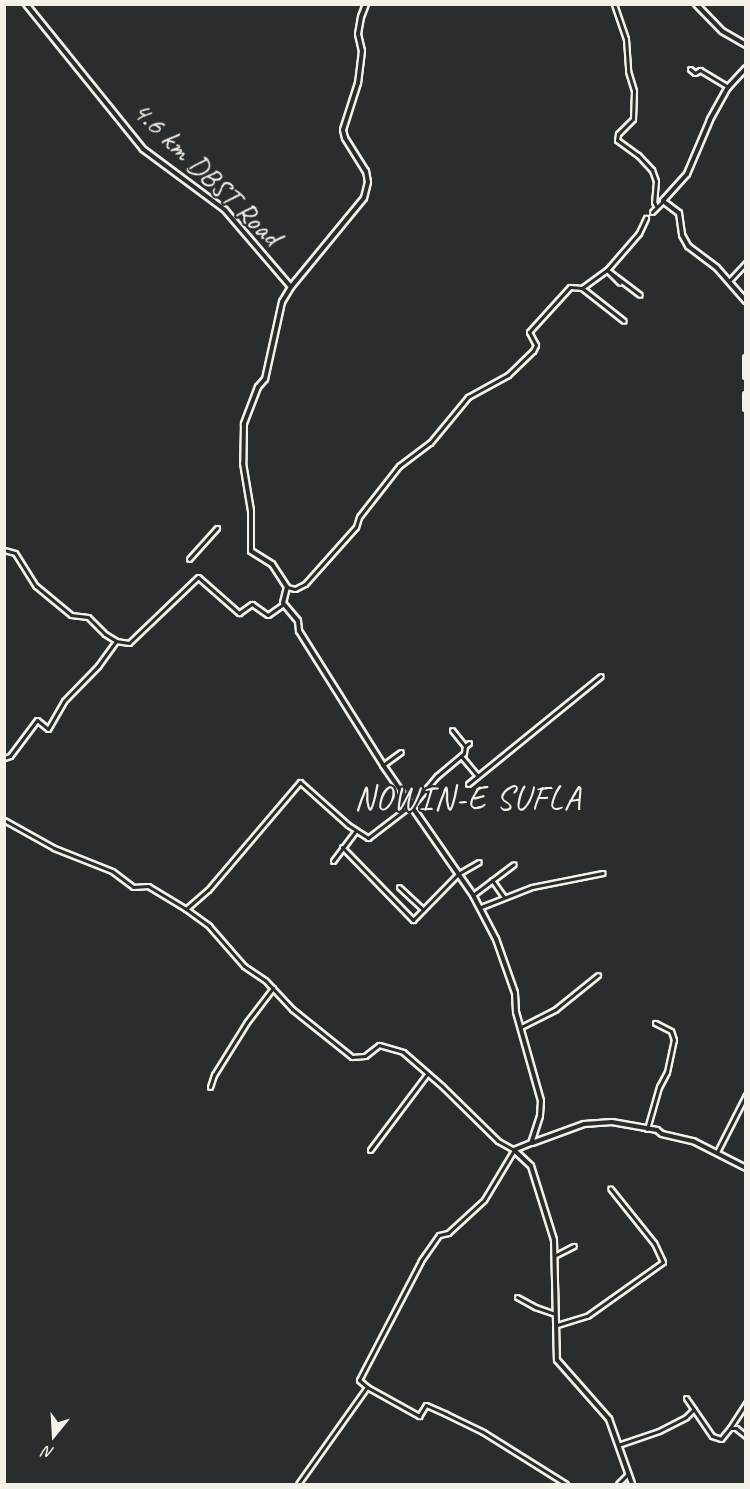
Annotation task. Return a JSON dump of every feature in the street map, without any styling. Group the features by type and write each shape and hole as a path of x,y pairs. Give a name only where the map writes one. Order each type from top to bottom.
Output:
{"street":[{"name":"4.6 km DBST Road","path":"26,4 143,149 225,210 291,287"},
{"path":"614,4 626,39 628,71 634,91 633,118 618,134 617,140 638,155 652,170 656,181 654,202 656,206"},
{"path":"696,4 722,31 746,45"},
{"path":"365,5 358,34 362,51 358,83 343,130 345,138 366,171 368,182 364,198 291,287 282,302 265,379 258,387 244,424 243,463 252,511 251,551 272,564 287,587 295,589 305,584 356,527 359,517 399,466 430,443 468,397 515,369 536,347 530,332 570,287 582,288 624,321"},
{"path":"652,212 687,174 710,120 728,87 746,68"},
{"path":"690,69 695,73 700,70 728,87"},
{"path":"663,201 679,213 682,235 688,246 729,281 746,301"},
{"path":"582,288 607,270 639,233 646,218"},
{"path":"729,281 746,263"},
{"path":"607,270 620,282"},
{"path":"607,270 640,296"},
{"path":"746,358 746,376"},
{"path":"746,395 746,408"},
{"path":"189,559 217,528"},
{"path":"4,550 15,554 36,586 71,615 88,617 105,634 116,641 129,643 198,577 239,613 252,604 268,615 284,604 287,587"},
{"path":"284,604 298,621 299,631 383,765 481,907 509,976 541,1101 540,1116 531,1143"},
{"path":"4,758 9,756 37,720 48,729 64,701 98,666 116,641"},
{"path":"468,784 601,676"},
{"path":"452,730 465,746"},
{"path":"186,909 208,890 300,782 356,831 359,830 368,838 415,802 436,776 461,756 465,746 469,743"},
{"path":"383,765 401,752"},
{"path":"461,756 477,775"},
{"path":"4,820 54,848 112,871 133,887 148,886 186,909 209,926 244,966 255,971 292,1009 352,1057 365,1056 379,1045 388,1046 414,1060 498,1141 514,1150 531,1166 550,1222 556,1255 557,1325 554,1349 557,1360 609,1419 632,1485"},
{"path":"333,861 356,831"},
{"path":"342,847 413,920 458,874 479,862"},
{"path":"473,895 514,864"},
{"path":"481,907 532,887 603,873"},
{"path":"492,880 504,897"},
{"path":"399,887 423,909"},
{"path":"521,1027 556,1009 598,975"},
{"path":"210,1087 247,1022 273,988"},
{"path":"646,1129 659,1087 667,1071 674,1040 671,1031 655,1023"},
{"path":"370,1150 428,1074"},
{"path":"717,1152 746,1095"},
{"path":"566,1485 483,1432 426,1405 419,1416 366,1387 359,1380 417,1268 439,1235 448,1233 484,1200 514,1150 584,1124 612,1122 693,1141 746,1168"},
{"path":"557,1325 587,1316 663,1262 654,1243 610,1188"},
{"path":"556,1255 574,1246"},
{"path":"517,1297 535,1307 557,1314"},
{"path":"298,1485 366,1387"},
{"path":"686,1398 712,1436 718,1439 730,1428 746,1403"},
{"path":"618,1445 659,1431 686,1417 694,1409"},
{"path":"730,1428 736,1428 746,1436"},
{"path":"618,1485 628,1474"}],"district":[{"name":"NOWIN-E SUFLA","path":"468,799"}]}
